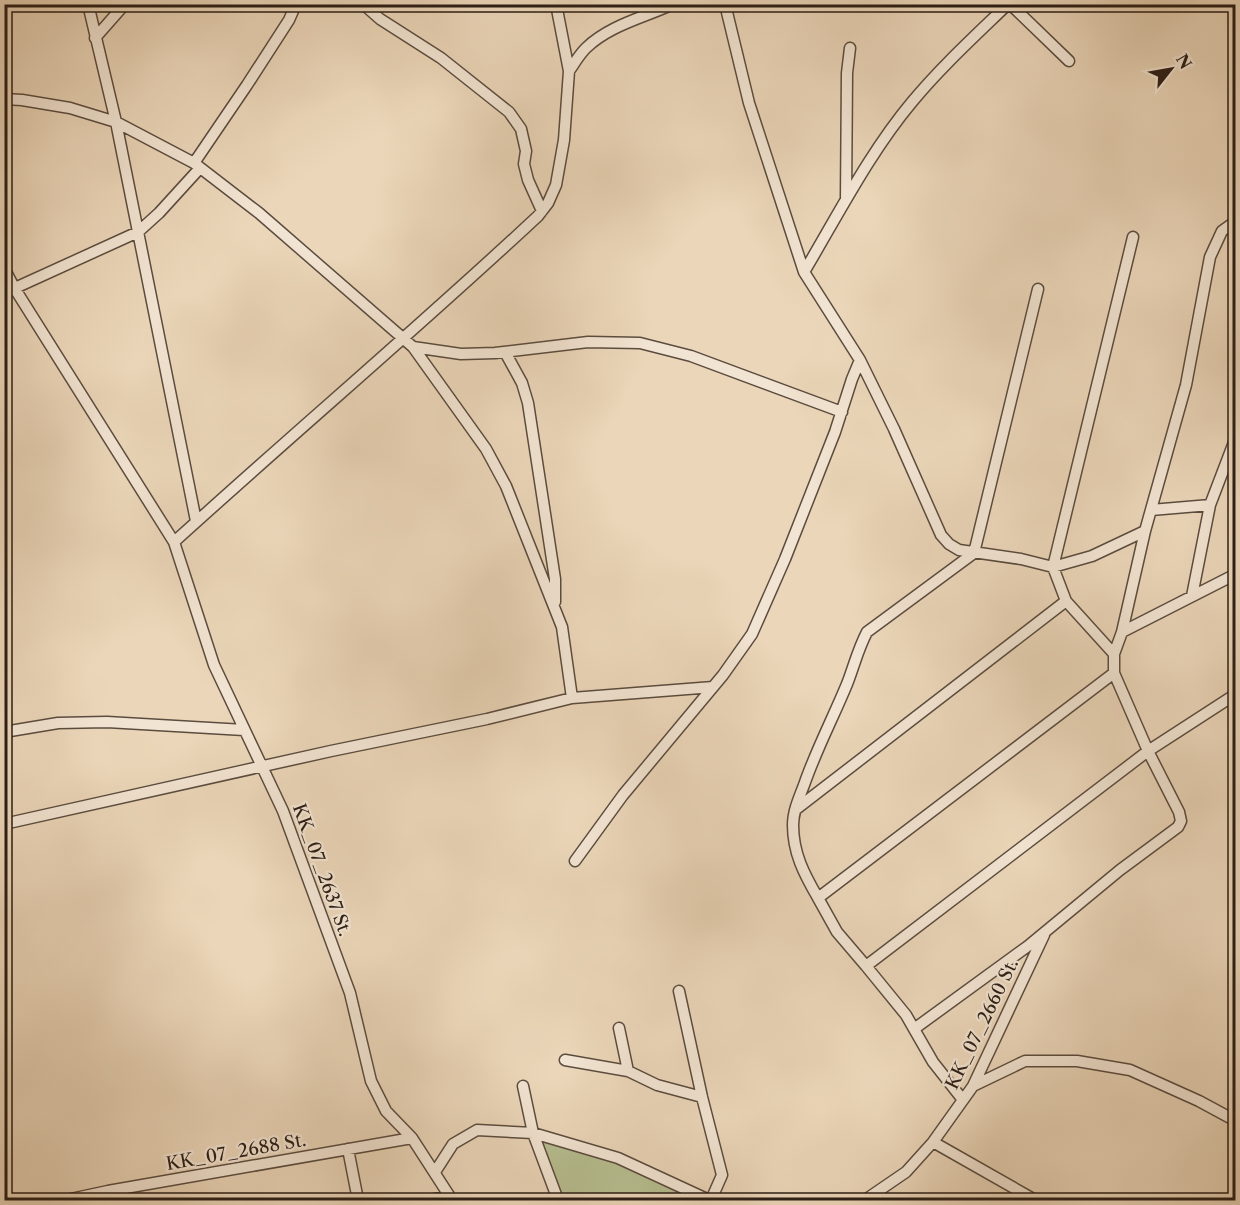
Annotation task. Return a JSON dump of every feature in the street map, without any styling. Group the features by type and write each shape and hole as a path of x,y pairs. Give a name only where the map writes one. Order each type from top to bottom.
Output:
{"street":[{"path":"88,4 116,122 196,521"},
{"path":"96,38 125,4"},
{"path":"10,291 138,232 159,213 197,166 296,4"},
{"path":"363,4 380,19 441,58 509,112 521,129 526,151 525,164 528,180 542,211"},
{"path":"174,542 404,338 548,203 556,185 564,140 569,71 555,4"},
{"path":"569,71 584,50 604,34 620,25 673,4"},
{"path":"725,4 749,103 804,272 860,360 894,429 941,536 959,550 1021,559 1053,567 1092,556 1145,531"},
{"path":"804,272 885,138 911,103 938,72 1009,4 1069,61"},
{"path":"846,202 847,73 850,48"},
{"path":"4,99 70,108 116,122 197,166 259,213 413,347 486,449 506,486 561,627 572,698"},
{"path":"914,1029 1046,931 1120,870 1178,827 1179,812 1148,751 1114,672 1114,654 1122,632 1145,531 1185,385 1210,257 1222,231 1236,221"},
{"path":"1114,654 1066,601 1053,567 1133,237"},
{"name":"KK_07_2637 St.","path":"4,268 10,291 174,542 214,665 283,811 350,993 371,1081 386,1111 412,1138 450,1198"},
{"path":"963,1100 933,1062 906,1015 837,932 804,874 795,849 793,824 795,810 812,760 867,632 974,553 1038,289"},
{"path":"413,347 461,354 505,352 588,342 640,343 691,356 842,412"},
{"path":"505,352 522,383 528,403 555,579 554,608"},
{"path":"575,861 623,795 713,687 752,634 785,559 860,360"},
{"path":"1192,596 1210,505 1236,436"},
{"path":"1151,510 1210,505"},
{"path":"1122,632 1236,574"},
{"path":"795,810 1066,601"},
{"path":"818,898 1114,672"},
{"path":"4,824 331,751 487,719 572,698 713,687"},
{"path":"866,966 1148,751 1236,694"},
{"path":"4,732 58,723 107,722 244,730"},
{"name":"KK_07_2660 St.","path":"864,1200 906,1172 933,1142 973,1086 1046,931"},
{"path":"435,1172 453,1144 477,1130 533,1133 618,1158 710,1200 722,1176 679,991"},
{"path":"619,1028 628,1071"},
{"path":"564,1060 628,1071 657,1085 702,1097"},
{"path":"973,1086 1024,1061 1077,1061 1130,1070 1199,1101 1236,1121"},
{"path":"523,1086 533,1133 558,1200"},
{"name":"KK_07_2688 St.","path":"66,1200 111,1196 412,1138"},
{"path":"933,1142 1035,1200"},
{"path":"348,1149 358,1200"},
{"path":"431,1200 450,1198"}],"green space":[{"path":"533,1133 618,1158 709,1200 558,1200"}]}
